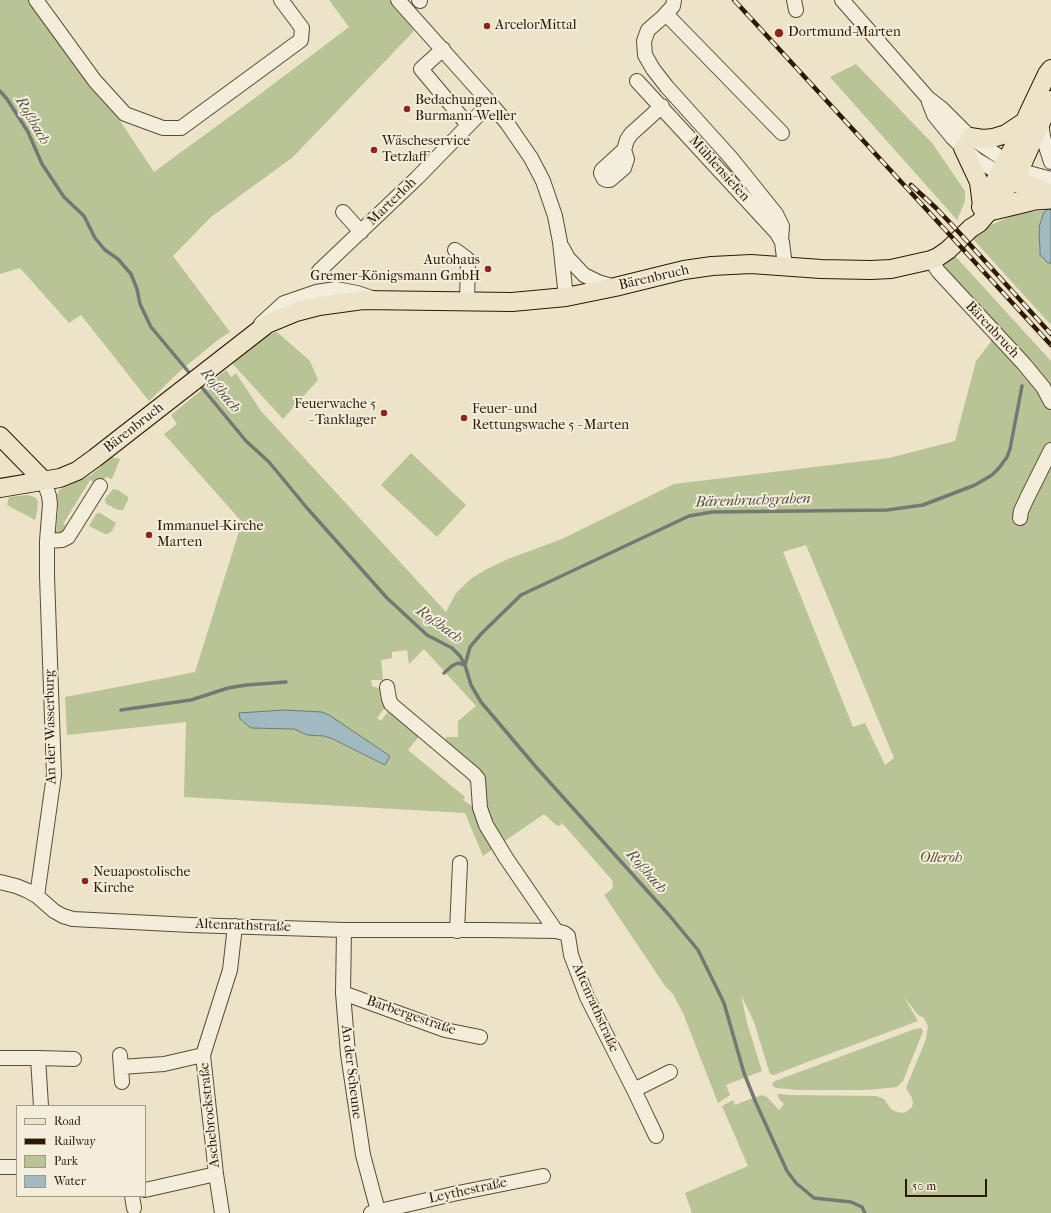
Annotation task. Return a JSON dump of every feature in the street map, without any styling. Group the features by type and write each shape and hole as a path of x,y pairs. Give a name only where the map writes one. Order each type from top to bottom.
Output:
{"highway":[{"path":"1010,171 1051,196"},
{"path":"985,208 1051,196"}],"main road":[{"name":"Bärenbruch","path":"1033,122 1047,74 1051,69"},
{"name":"Bärenbruch","path":"0,488 60,478 85,466 251,335 290,308 378,300 512,302 566,297 684,270 712,266 751,264 829,270 871,270 890,269 931,260 948,250 978,223 985,208 996,203 1010,171 1014,146 1051,100"},
{"path":"985,208 967,142 993,138 1033,122"},
{"path":"0,436 44,481"}],"street":[{"path":"36,0 95,81 124,114 163,128 181,128 301,40 302,28 281,0"},
{"path":"398,0 490,103 531,158 543,181 555,216 560,242 566,297"},
{"path":"674,0 673,6 648,30 644,41 645,55 653,69 667,87 731,158 776,214 782,226 781,240"},
{"path":"842,0 928,98 941,108 967,142 1010,171 1025,172 1051,179"},
{"path":"666,14 782,133"},
{"path":"443,49 421,70 468,125"},
{"name":"Mühlensiefen","path":"638,81 768,222 781,240 785,266"},
{"name":"Marterloh","path":"320,271 417,178 490,103"},
{"path":"624,150 627,140 631,134 662,106"},
{"path":"1033,122 1043,137 1051,162"},
{"name":"Marterloh","path":"343,212 360,232"},
{"path":"560,242 568,258 584,275 590,279 615,287"},
{"path":"456,250 468,260 467,302"},
{"name":"Bärenbruch","path":"931,260 938,270 1024,364 1043,387 1051,402"},
{"path":"1020,518 1027,498 1051,450"},
{"name":"An der Wasserburg","path":"37,896 54,775 47,576 50,504 44,481"},
{"path":"48,541 62,540 68,537 100,486"},
{"path":"387,687 392,704 478,779 480,808 486,825 506,858 556,932"},
{"path":"457,931 460,863"},
{"path":"0,882 16,886 37,896"},
{"name":"Altenrathstraße","path":"37,896 54,911 73,919 344,930 564,933 568,936 571,955 587,997 656,1136"},
{"name":"Aschebrockstraße","path":"222,1213 216,1174 203,1055 230,970 236,926"},
{"name":"An der Scheune","path":"344,930 343,993 348,1054 363,1155 375,1212"},
{"name":"Barbergestraße","path":"343,993 445,1030 480,1037"},
{"path":"122,1082 120,1061 164,1064 203,1055"},
{"path":"0,1058 74,1059"},
{"path":"38,1058 41,1105"},
{"path":"634,1090 670,1072"},
{"path":"0,1167 16,1167"},
{"path":"146,1190 216,1174"},
{"name":"Leythestraße","path":"375,1212 460,1192 543,1176"}],"green space":[{"path":"0,0 34,0 90,76 154,172 349,27 329,0 389,0 412,25 414,31 293,157 211,217 173,256 230,332 219,339 180,371 149,401 81,315 69,323 20,268 0,274"},
{"path":"856,64 932,143 965,191 965,201 957,220 830,77"},
{"path":"1046,210 1044,212 1040,229 1040,255 1048,263 1051,263 1051,325 973,239 980,230 1013,215"},
{"name":"Olleroh","path":"955,256 1051,361 1051,1213 692,1213 685,1193 748,1166 722,1106 733,1100 735,1105 761,1095 767,1097 779,1110 784,1104 779,1099 777,1094 876,1096 884,1099 894,1111 902,1113 906,1112 912,1107 913,1103 912,1098 906,1088 926,1039 928,1026 924,1018 918,1015 904,997 918,1021 774,1075 770,1074 754,1022 741,995 747,1023 762,1071 726,1085 730,1095 718,1103 683,1013 673,994 665,986 604,895 612,889 612,880 562,823 561,825 557,826 544,814 483,856 465,813 184,797 186,722 67,735 65,697 195,672 242,522 164,434 177,424 171,415 226,370 231,377 236,373 261,411 446,612 456,593 472,578 487,569 508,559 562,539 674,484 889,458 955,441 976,361 996,335 938,271","holes":["806,545 894,758 885,765 865,723 853,727 783,552","424,649 476,706 458,721 458,737 446,737 445,745 481,780 484,814 463,800 465,797 408,750 421,734 389,710 381,721 377,718 386,706 381,689 372,686 371,680 383,680 381,660 392,658 392,652 407,650 409,664"]},
{"path":"277,332 310,361 318,380 283,419 231,362 260,338"},
{"path":"411,453 466,505 437,537 381,485"},
{"path":"112,457 120,459 112,479 107,477 98,484 90,480 63,524 71,529 56,535 58,509 57,496 59,490 91,475"},
{"path":"113,489 118,490 128,497 123,510 118,510 106,504 105,499"},
{"path":"28,495 37,499 38,503 35,520 7,505 9,497"},
{"path":"100,513 116,523 112,531 108,534 89,526 96,514"},
{"path":"921,1028 923,1031 922,1034 903,1081 897,1087 868,1090 798,1090 776,1088 772,1084 775,1081"}],"water":[{"path":"1049,209 1051,210 1051,263 1048,263 1040,255 1039,233 1039,227 1044,212"},
{"path":"284,710 322,712 329,715 390,756 385,765 324,736 307,735 294,729 251,728 240,719 239,713"}],"waterway":[{"name":"Roßbach","path":"0,91 7,99 28,132 42,164 64,197 84,216 95,238 105,250 118,259 131,274 137,289 140,304 151,327 192,376"},
{"name":"Roßbach","path":"199,384 246,441 269,462 307,508 387,598 427,635 452,648 460,656 465,665 471,685 481,702 536,767 669,915 698,950 724,1003 744,1073 756,1103 787,1171 796,1183 814,1198 851,1202 862,1207 865,1213"},
{"name":"Bärenbruchgraben","path":"465,665 470,647 481,634 521,595 689,516 712,512 887,510 923,505 975,485 992,475 1007,457 1010,449 1022,386"},
{"path":"444,673 458,663 465,665"},
{"path":"121,710 191,700 228,688 286,682"}],"railway":[{"path":"734,0 1051,345"},
{"path":"911,185 955,228 1051,334"}],"place":[{"name":"ArcelorMittal","path":"487,26"},
{"name":"Dortmund-Marten","path":"779,33"},
{"name":"Bedachungen Burmann-Weller","path":"407,109"},
{"name":"Wäscheservice Tetzlaff","path":"374,150"},
{"name":"Autohaus Gremer-Königsmann GmbH","path":"488,269"},
{"name":"Feuerwache 5 - Tanklager","path":"384,413"},
{"name":"Feuer- und Rettungswache 5 - Marten","path":"464,418"},
{"name":"Immanuel-Kirche Marten","path":"149,535"},
{"name":"Neuapostolische Kirche","path":"85,881"}]}
